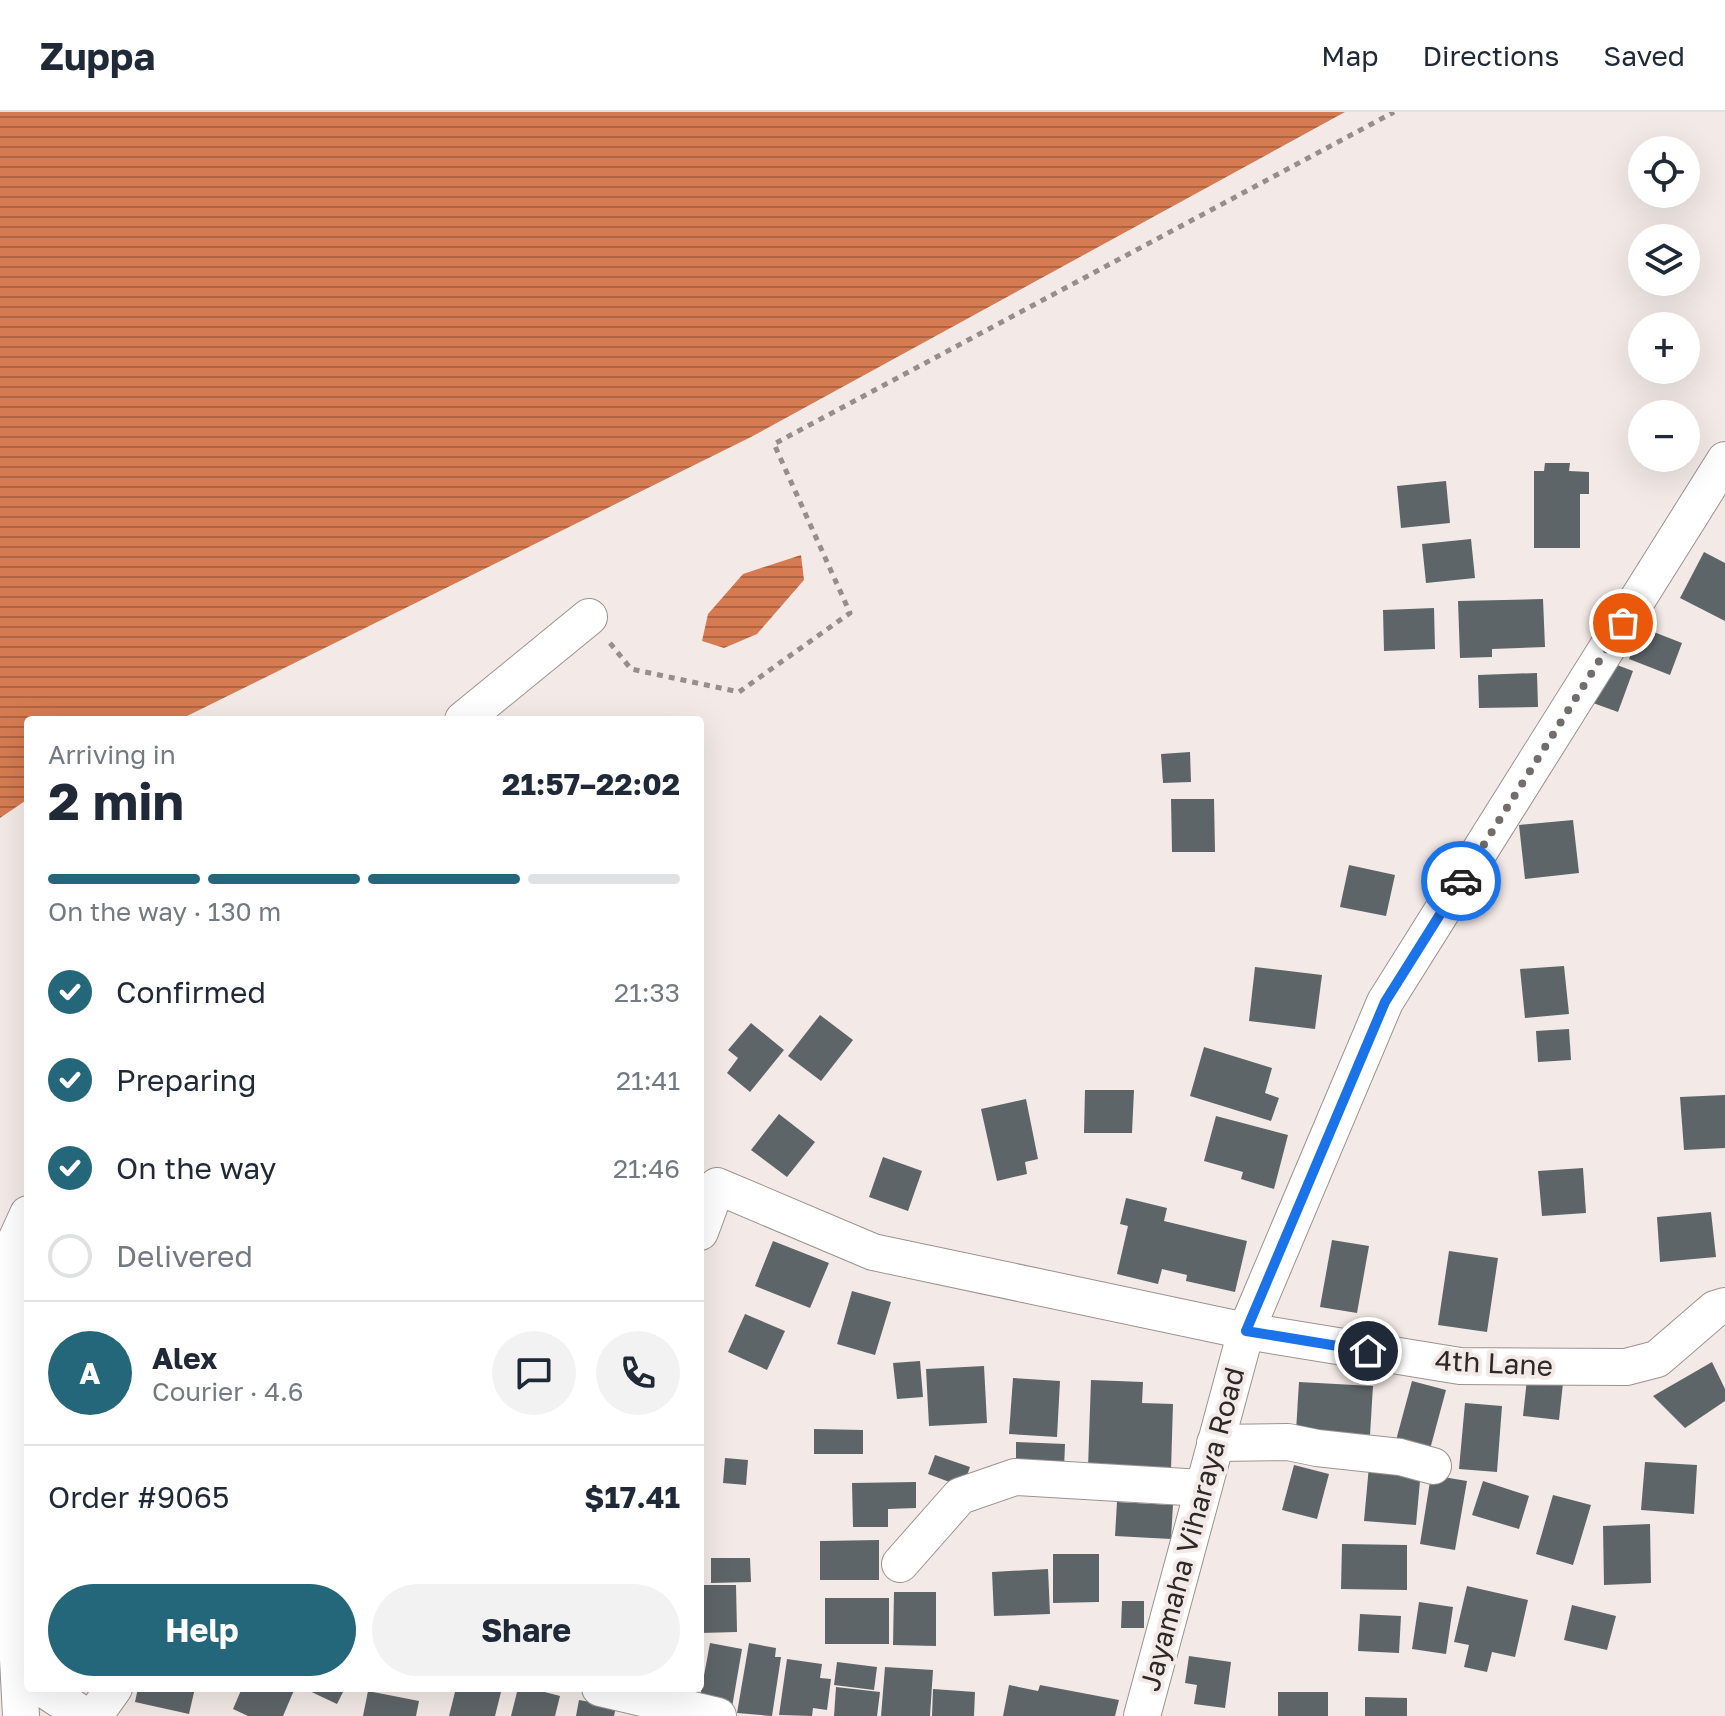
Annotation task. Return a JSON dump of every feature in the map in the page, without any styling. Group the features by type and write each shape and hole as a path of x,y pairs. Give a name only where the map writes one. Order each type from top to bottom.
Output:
{"street":[{"name":"Jayamaha Viharaya Road","path":"1142,1716 1246,1331 1385,1002 1725,460"},
{"path":"468,716 589,617"},
{"path":"704,1208 709,1178"},
{"name":"4th Lane","path":"709,1178 873,1252 1246,1331 1460,1366 1626,1367 1657,1359 1715,1309 1725,1306"},
{"path":"24,1223 8,1258 24,1565"},
{"path":"1215,1443 1288,1442 1400,1457 1433,1466"},
{"path":"900,1564 960,1496 1015,1477 1203,1488"},
{"path":"21,1716 27,1692"},
{"path":"48,1692 85,1716"},
{"path":"94,1716 111,1692"},
{"path":"617,1692 718,1716"}],"path":[{"path":"589,617 631,669 739,692 850,613 774,444 1394,112"}],"shaded area":[{"path":"0,112 1345,112 751,437 187,716 24,716 24,802 0,818"},
{"path":"801,555 804,580 757,634 724,648 702,641 708,614 743,574"}],"building":[{"path":"1545,463 1570,463 1569,471 1589,472 1589,494 1580,494 1580,548 1534,548 1534,471 1544,471"},
{"path":"1446,481 1450,523 1401,528 1397,486"},
{"path":"1471,539 1475,578 1426,583 1422,544"},
{"path":"1704,552 1725,563 1725,621 1680,598"},
{"path":"1543,599 1545,647 1492,649 1492,657 1460,658 1458,601"},
{"path":"1434,608 1435,649 1384,651 1383,610"},
{"path":"1641,627 1682,643 1670,675 1629,659"},
{"path":"1609,662 1633,671 1618,712 1593,703"},
{"path":"1537,673 1538,707 1479,708 1478,675"},
{"path":"1190,752 1191,782 1163,783 1161,754"},
{"path":"1171,799 1214,799 1215,852 1172,852"},
{"path":"1573,820 1579,873 1525,879 1519,825"},
{"path":"1349,865 1395,875 1386,916 1340,907"},
{"path":"1564,966 1569,1014 1525,1018 1520,969"},
{"path":"1255,967 1322,975 1315,1029 1249,1021"},
{"path":"820,1015 853,1040 821,1081 788,1056"},
{"path":"751,1023 784,1050 750,1092 727,1073 738,1058 728,1050"},
{"path":"1569,1029 1571,1060 1538,1062 1536,1031"},
{"path":"1204,1047 1272,1068 1265,1093 1279,1098 1271,1121 1190,1096"},
{"path":"1085,1090 1134,1090 1132,1133 1084,1133"},
{"path":"1725,1095 1725,1148 1684,1150 1680,1097"},
{"path":"1026,1099 1038,1159 1025,1162 1027,1174 997,1181 981,1109"},
{"path":"779,1114 815,1142 787,1177 751,1150"},
{"path":"1216,1116 1288,1135 1274,1189 1241,1179 1243,1172 1204,1161"},
{"path":"883,1157 922,1171 908,1211 869,1197"},
{"path":"1583,1168 1586,1213 1542,1216 1538,1171"},
{"path":"1126,1198 1167,1208 1164,1221 1247,1241 1235,1292 1186,1281 1187,1275 1162,1269 1158,1284 1117,1274 1128,1226 1120,1224"},
{"path":"1711,1212 1716,1257 1660,1262 1657,1217"},
{"path":"1332,1240 1369,1246 1357,1313 1320,1307"},
{"path":"773,1241 829,1263 810,1308 755,1286"},
{"path":"1449,1251 1498,1258 1487,1332 1438,1325"},
{"path":"852,1291 891,1302 875,1355 837,1344"},
{"path":"745,1314 785,1331 767,1370 728,1352"},
{"path":"920,1361 923,1397 897,1399 893,1363"},
{"path":"1712,1362 1725,1389 1725,1401 1685,1428 1653,1396"},
{"path":"984,1366 987,1423 929,1426 926,1369"},
{"path":"1013,1378 1060,1381 1057,1437 1009,1434"},
{"path":"1527,1379 1563,1383 1559,1420 1523,1416"},
{"path":"1091,1380 1143,1382 1142,1403 1173,1404 1171,1470 1088,1468"},
{"path":"1412,1381 1446,1390 1429,1453 1395,1444"},
{"path":"1299,1382 1373,1386 1370,1435 1296,1431"},
{"path":"1465,1403 1502,1406 1497,1472 1459,1469"},
{"path":"814,1429 863,1430 863,1454 814,1454"},
{"path":"1016,1442 1065,1444 1064,1469 1016,1467"},
{"path":"935,1455 970,1467 963,1487 928,1474"},
{"path":"725,1458 748,1460 746,1485 723,1483"},
{"path":"1645,1462 1697,1465 1694,1514 1641,1510"},
{"path":"1294,1465 1329,1474 1317,1519 1282,1510"},
{"path":"1369,1466 1421,1470 1416,1525 1364,1521"},
{"path":"1431,1475 1467,1481 1455,1550 1420,1544"},
{"path":"1483,1481 1529,1496 1519,1529 1472,1515"},
{"path":"916,1482 916,1508 888,1509 888,1527 853,1527 852,1483"},
{"path":"1553,1495 1591,1505 1573,1565 1536,1554"},
{"path":"1117,1502 1173,1505 1171,1539 1115,1536"},
{"path":"1650,1524 1651,1583 1604,1585 1603,1526"},
{"path":"879,1540 879,1580 820,1580 820,1541"},
{"path":"1342,1544 1407,1545 1407,1590 1341,1589"},
{"path":"1053,1554 1099,1554 1099,1602 1053,1603"},
{"path":"711,1558 750,1558 751,1582 711,1583"},
{"path":"1048,1569 1050,1614 994,1616 992,1572"},
{"path":"704,1585 736,1585 737,1632 704,1633"},
{"path":"1467,1586 1528,1600 1515,1657 1492,1652 1487,1672 1464,1667 1469,1645 1454,1642"},
{"path":"894,1592 936,1592 936,1646 893,1645"},
{"path":"825,1598 889,1598 889,1644 825,1644"},
{"path":"1122,1601 1144,1601 1144,1628 1121,1628"},
{"path":"1419,1602 1453,1607 1446,1654 1412,1649"},
{"path":"1572,1605 1616,1616 1607,1650 1564,1640"},
{"path":"1360,1614 1401,1616 1399,1653 1358,1651"},
{"path":"710,1643 742,1649 731,1713 698,1708 701,1692 704,1692"},
{"path":"749,1643 776,1648 775,1657 781,1657 772,1716 737,1713"},
{"path":"1189,1656 1231,1662 1225,1708 1194,1704 1197,1685 1185,1683"},
{"path":"787,1659 822,1664 820,1678 831,1679 827,1710 813,1708 812,1716 779,1715"},
{"path":"837,1662 877,1667 874,1690 834,1685"},
{"path":"885,1667 933,1670 930,1716 881,1716"},
{"path":"1009,1685 1038,1691 1040,1685 1119,1700 1115,1716 1003,1716"},
{"path":"836,1687 880,1692 877,1716 834,1716"},
{"path":"933,1689 975,1692 974,1716 932,1716"},
{"path":"137,1692 194,1692 189,1714 135,1702"},
{"path":"240,1692 293,1692 283,1716 248,1716 233,1709"},
{"path":"312,1692 343,1692 337,1704"},
{"path":"368,1692 419,1701 416,1716 363,1716"},
{"path":"455,1692 501,1692 495,1716 449,1716"},
{"path":"517,1692 544,1692 560,1696 555,1716 511,1716"},
{"path":"1278,1692 1328,1692 1328,1716 1278,1716"},
{"path":"1365,1697 1407,1698 1407,1716 1365,1716"},
{"path":"579,1700 616,1707 614,1716 576,1716"}],"way so far":[{"path":"1461,881 1623,623"}],"route":[{"path":"1368,1351 1246,1331 1385,1002 1461,881"}]}
